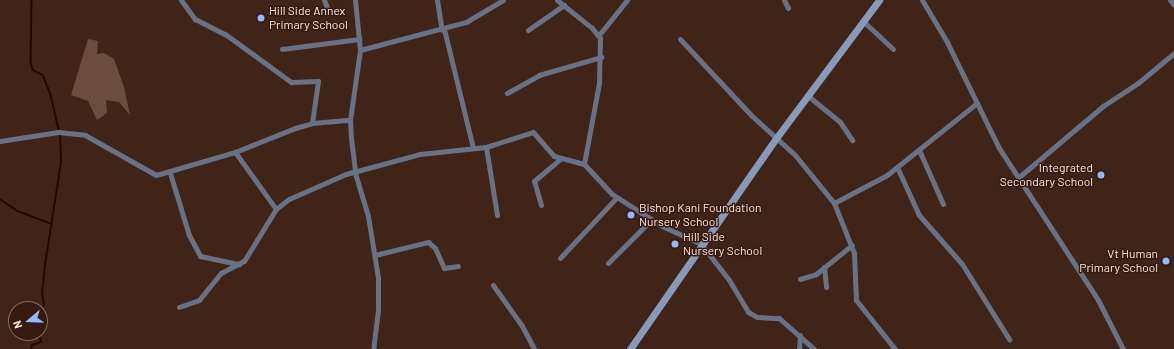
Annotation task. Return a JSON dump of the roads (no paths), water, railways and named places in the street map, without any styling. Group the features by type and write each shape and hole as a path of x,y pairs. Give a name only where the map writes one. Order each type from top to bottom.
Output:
{"street":[{"path":"181,0 195,19 225,34 291,82 318,81 312,123"},
{"path":"324,0 328,10"},
{"path":"355,0 360,50 350,120 355,173 368,216 375,255 378,310 373,349"},
{"path":"436,0 473,148"},
{"path":"360,50 443,30 466,22 502,0"},
{"path":"557,0 599,35 601,56 599,83 584,164"},
{"path":"599,35 627,0"},
{"path":"784,0 788,8"},
{"path":"630,349 701,244 777,137 878,0"},
{"path":"922,0 977,103 999,148 1098,300 1123,349"},
{"path":"1170,0 1174,5"},
{"path":"528,30 564,5"},
{"path":"863,21 893,49"},
{"path":"282,49 359,39"},
{"path":"680,39 751,116 777,137 795,155 834,203 852,245 856,300 895,349"},
{"path":"1019,177 1103,106 1138,83 1174,53"},
{"path":"507,93 539,75 601,56"},
{"path":"807,95 840,122 852,140"},
{"path":"834,203 884,177 977,103"},
{"path":"0,141 70,132 97,140 151,174 170,173 235,152 312,123 350,120"},
{"path":"178,307 198,300 221,273 239,264 248,256 276,209 290,199 328,181 420,154 486,147 533,132 550,153 560,159 584,164 600,183 651,220 701,244 729,280 748,312 757,317 779,318 814,349"},
{"path":"486,147 497,215"},
{"path":"919,150 943,204"},
{"path":"235,152 276,209"},
{"path":"541,205 534,181 560,159"},
{"path":"897,167 919,216 962,264 1009,339"},
{"path":"170,173 189,235 200,256 239,264"},
{"path":"560,258 617,196"},
{"path":"608,263 651,220"},
{"path":"375,255 428,242 435,248 444,268 458,266"},
{"path":"800,280 816,274 852,245"},
{"path":"824,267 826,287"},
{"path":"493,286 522,326 534,349"},
{"path":"799,349 800,335"}],"waterway":[{"path":"32,0 31,62 33,70 43,75 51,95 59,130"},
{"path":"43,301 42,294 45,265 61,163 60,134"},
{"path":"0,199 18,211 52,224"},
{"path":"31,349 32,345 41,341"}],"place":[{"name":"Hill Side Annex Primary School","path":"261,18"},
{"name":"Integrated Secondary School","path":"1101,175"},
{"name":"Bishop Kani Foundation Nursery School","path":"631,215"},
{"name":"Hill Side Nursery School","path":"675,244"},
{"name":"Vt Human Primary School","path":"1166,261"}]}
